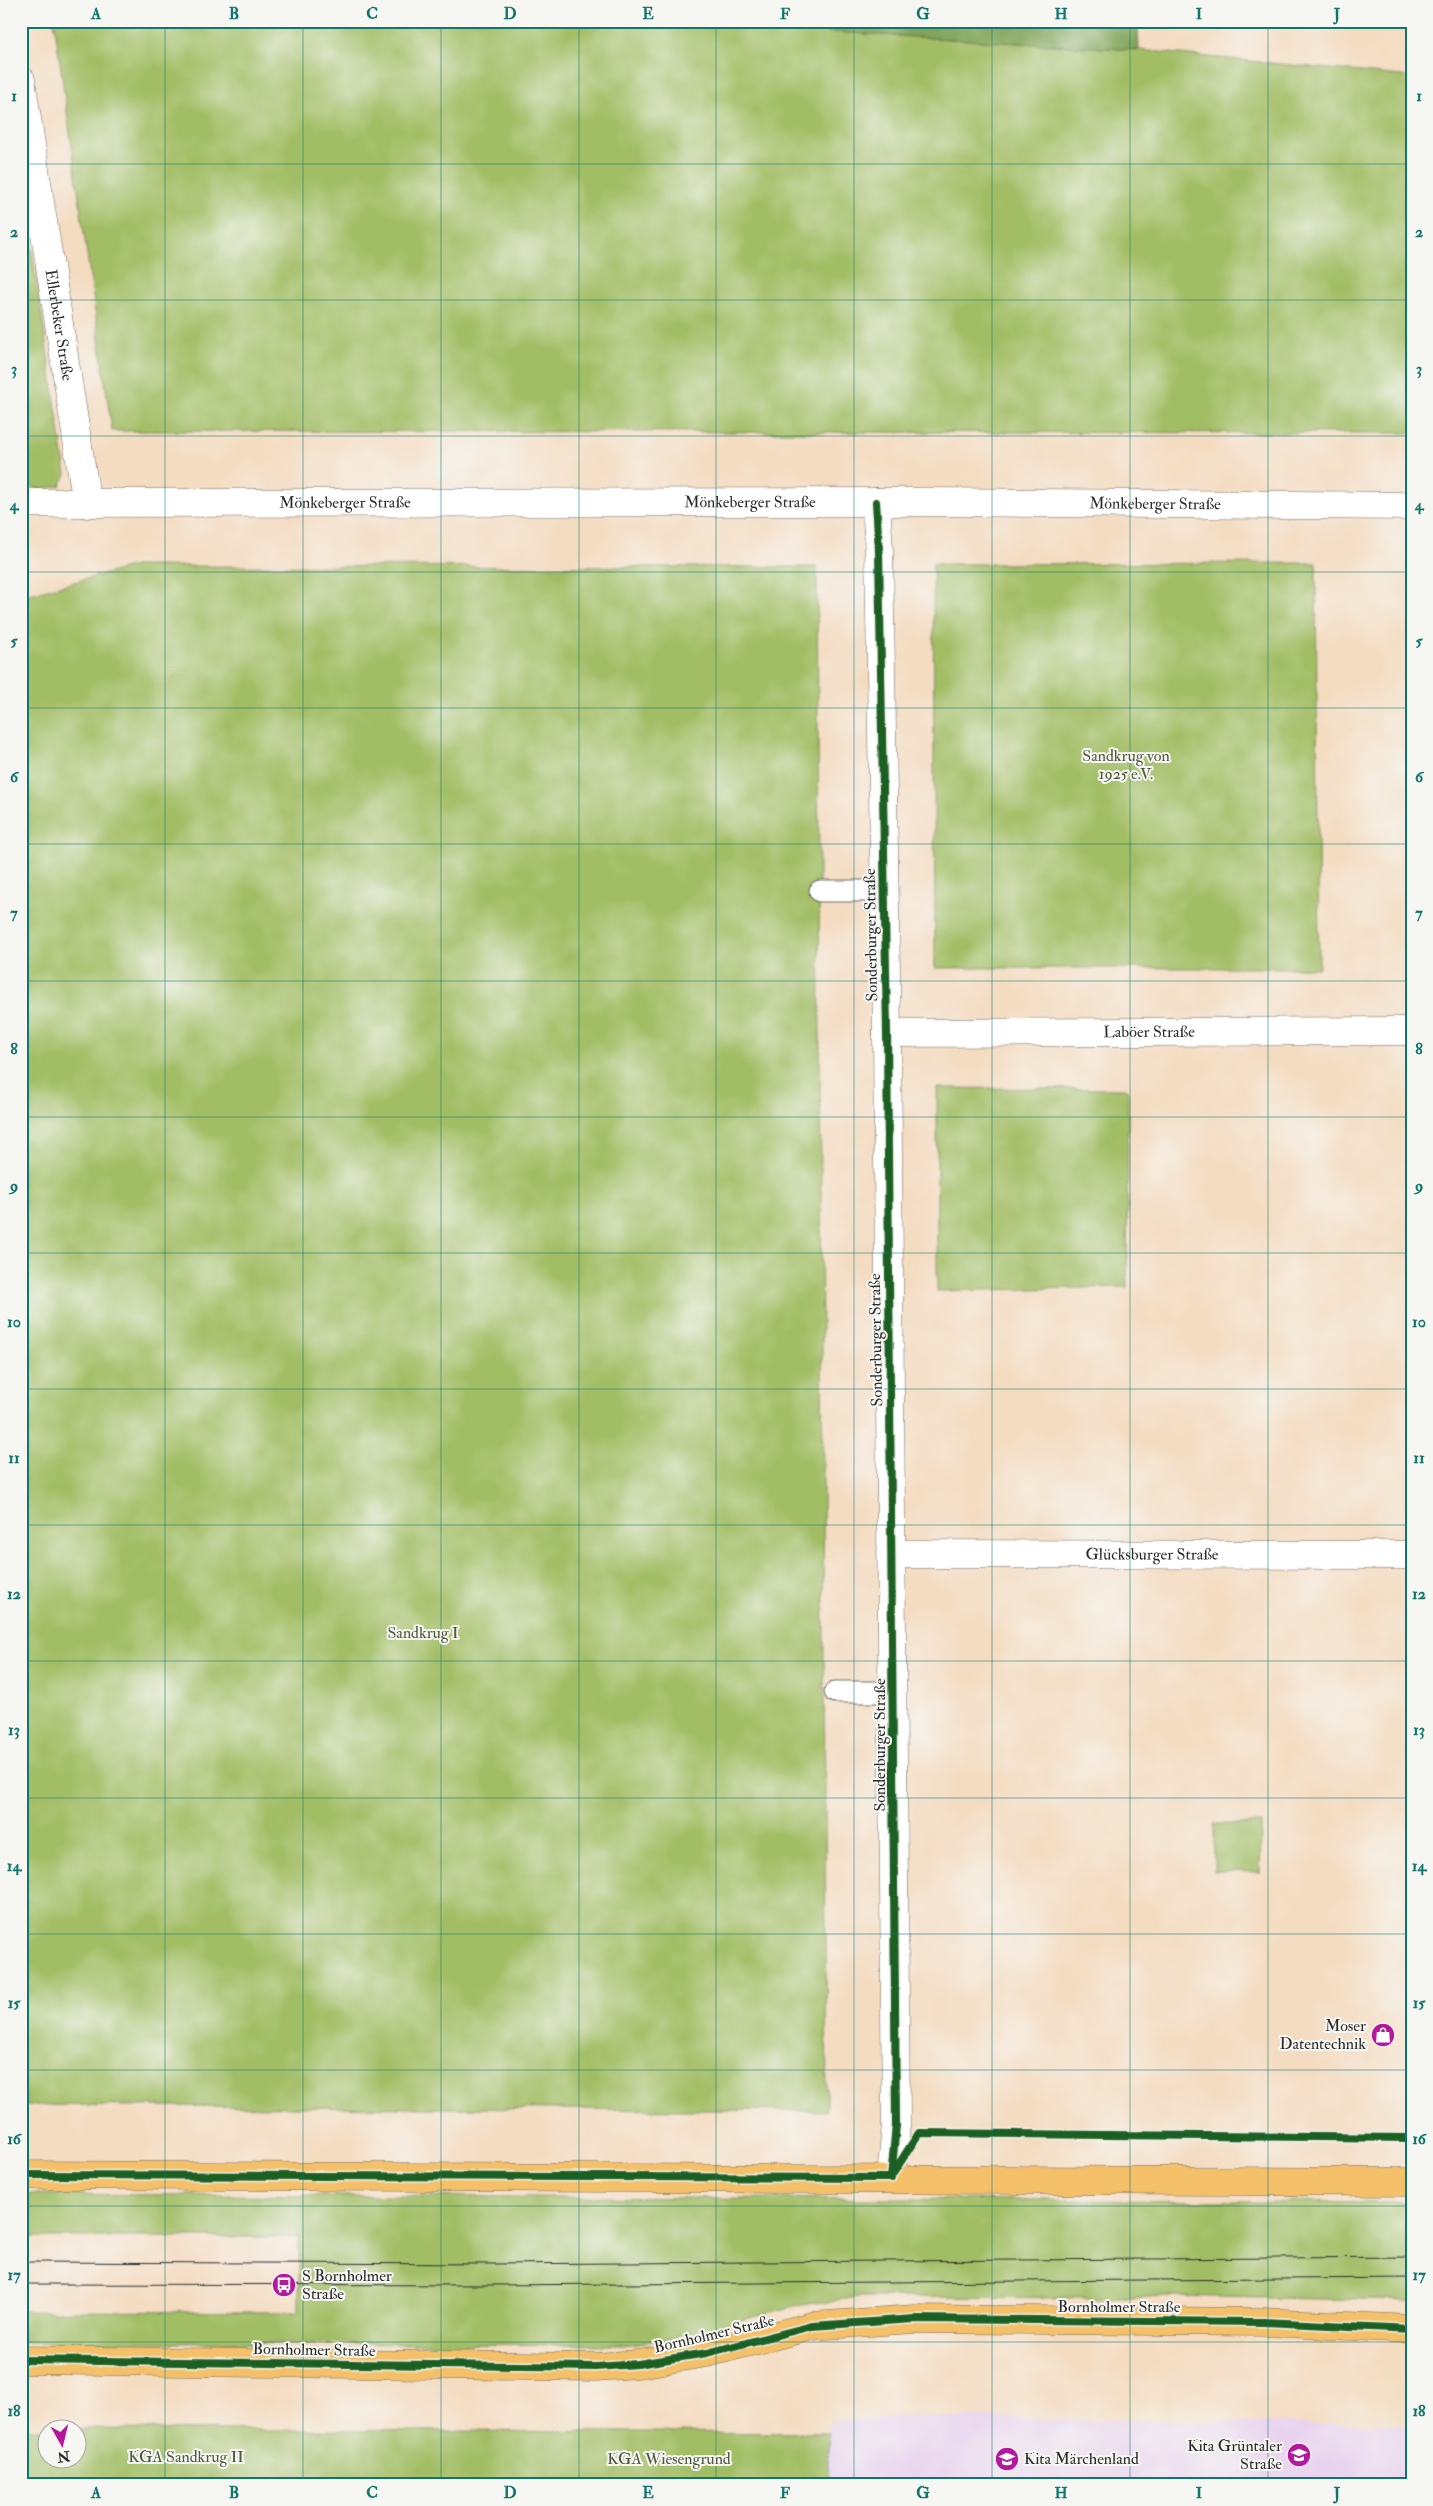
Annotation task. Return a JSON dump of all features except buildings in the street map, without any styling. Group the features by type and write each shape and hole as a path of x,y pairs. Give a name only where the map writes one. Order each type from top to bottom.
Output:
{"main road":[{"path":"21,2175 1412,2182"},
{"name":"Bornholmer Straße","path":"21,2360 596,2367 638,2364 707,2353 812,2326 914,2320 1263,2322 1412,2329"}],"street":[{"name":"Ellerbeker Straße","path":"21,80 87,504"},
{"name":"Mönkeberger Straße","path":"87,504 876,502 1412,506"},
{"name":"Sonderburger Straße","path":"876,502 879,561 887,1033 892,1554 896,2125 891,2178"},
{"path":"21,503 87,504"},
{"name":"Laböer Straße","path":"887,1033 1412,1031"},
{"name":"Glücksburger Straße","path":"892,1554 1412,1556"}],"lane":[{"path":"820,891 884,891"},
{"path":"835,1692 893,1692"}],"shaded area":[{"name":"Kita Märchenland","path":"902,2417 1412,2425 1412,2485 828,2485 828,2433 831,2421"}],"green space":[{"path":"54,21 759,21 763,28 1139,50 1412,77 1412,433 112,431"},
{"path":"759,21 1138,21 1139,50 763,28"},
{"path":"21,179 66,474 60,486 40,489 32,487 28,481 21,441"},
{"name":"Sandkrug von 1925 e.V.","path":"1316,563 1319,968 935,968 933,564"},
{"name":"Sandkrug I","path":"135,566 817,567 827,2111 21,2105 21,596"},
{"path":"937,1088 1128,1089 1127,1287 937,1291"},
{"path":"1214,1824 1261,1824 1260,1872 1214,1871"},
{"path":"21,2194 1412,2202 1412,2301 1167,2296 1128,2298 858,2297 795,2306 667,2339 624,2345 21,2342 21,2311 299,2312 299,2237 21,2237"},
{"path":"21,2429 38,2429 38,2468 88,2468 88,2429 828,2433 828,2485 21,2485"}],"tram line":[{"path":"21,2262 492,2264 1412,2257"},
{"path":"21,2284 492,2285 1412,2278"}],"cycle path":[{"path":"876,502 879,551 887,1033 896,2125 891,2178"},
{"path":"892,2175 919,2133 1412,2138"},
{"path":"21,2175 891,2178"},
{"path":"21,2360 596,2367 638,2364 707,2353 812,2326 914,2319 1263,2322 1412,2329"}],"place":[{"name":"Moser Datentechnik","path":"1383,2035"},
{"name":"S Bornholmer Straße","path":"284,2285"},
{"name":"Kita Grüntaler Straße","path":"1299,2455"},
{"name":"Kita Märchenland","path":"1007,2459"}],"park label":[{"name":"KGA Sandkrug II","path":"186,2457"},
{"name":"KGA Wiesengrund","path":"669,2459"}]}
